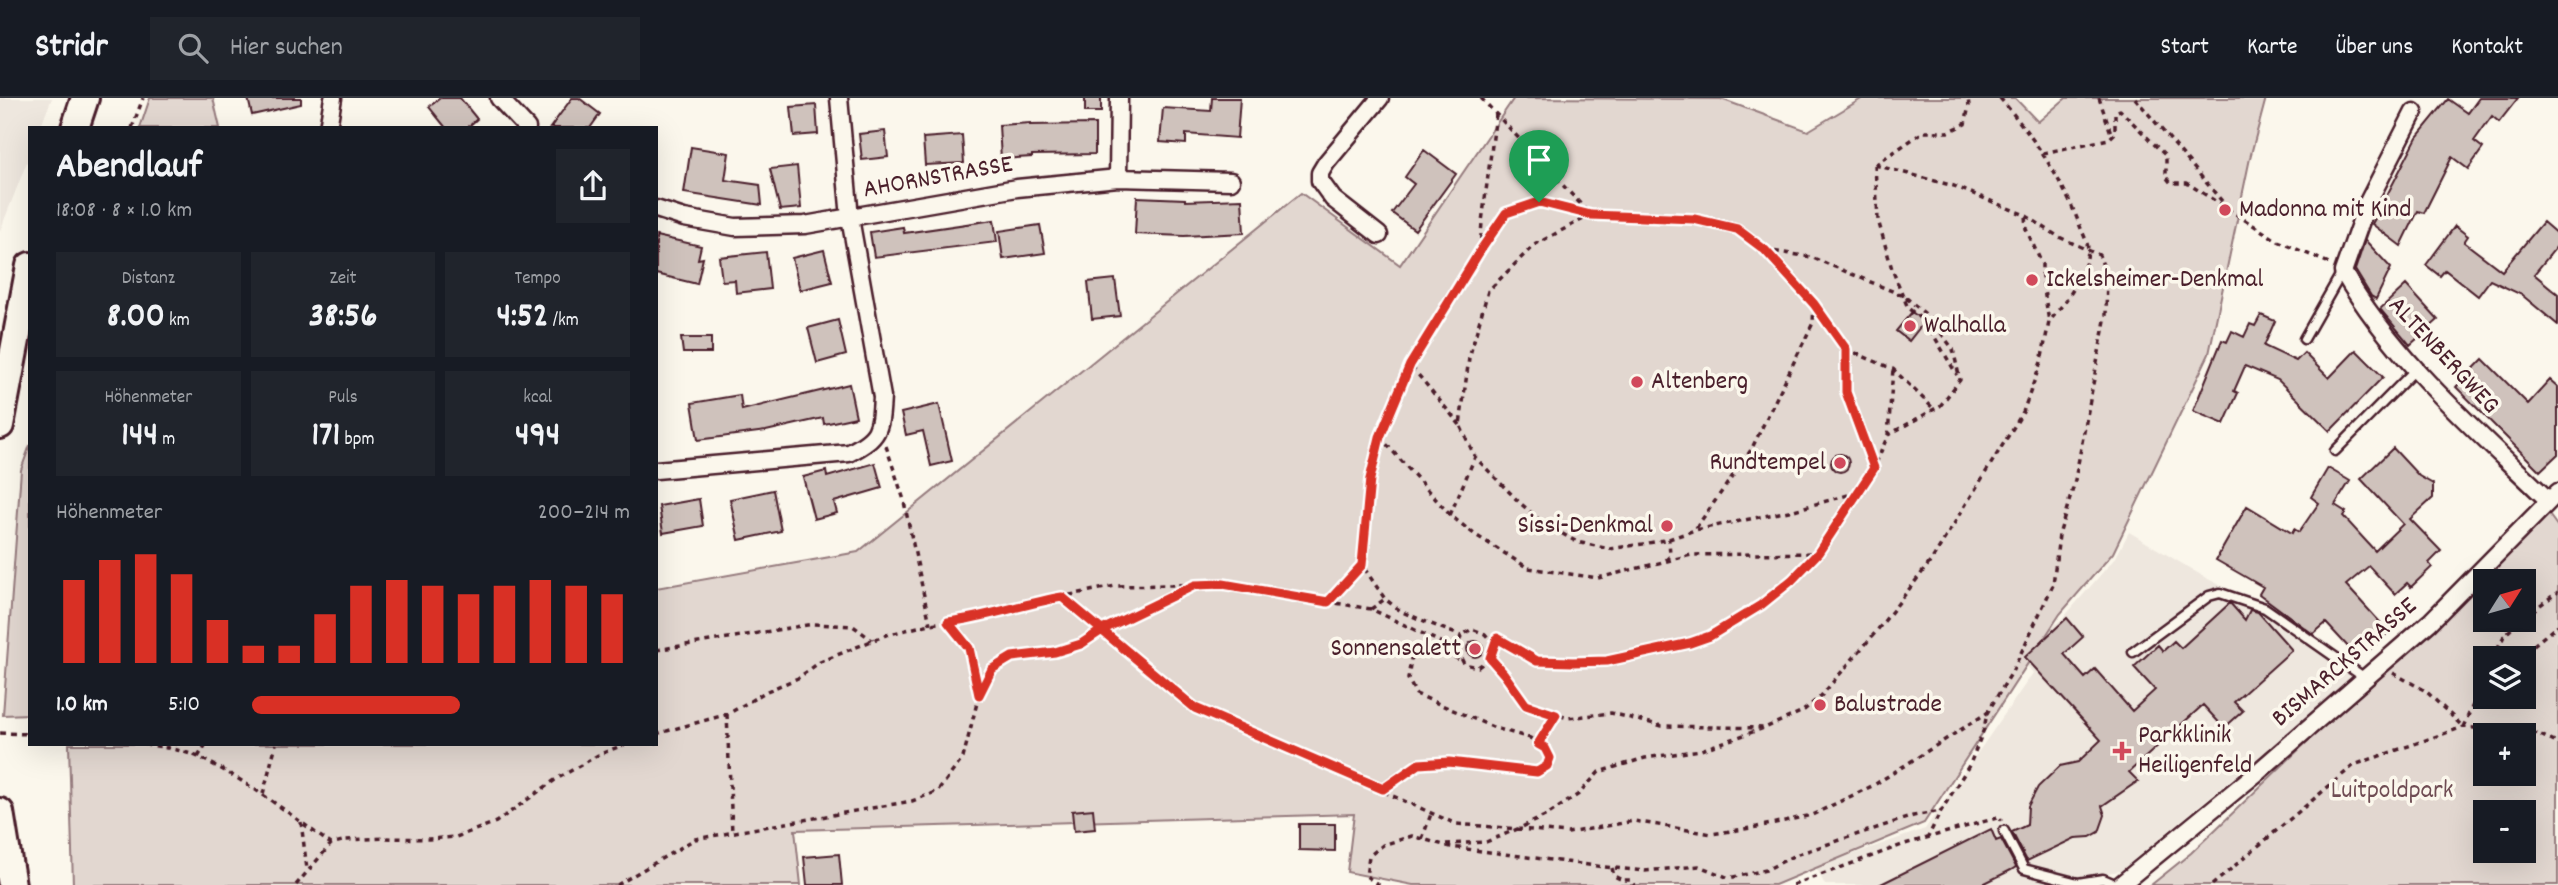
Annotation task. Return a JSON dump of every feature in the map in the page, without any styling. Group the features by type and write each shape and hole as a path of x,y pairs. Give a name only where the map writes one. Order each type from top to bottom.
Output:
{"main road":[{"path":"76,126 85,98"},
{"path":"0,425 28,277"},
{"path":"0,812 12,885"}],"street":[{"path":"328,126 333,98"},
{"path":"499,98 525,126"},
{"path":"658,470 849,453 867,443 880,427 882,397 850,218 839,98"},
{"path":"1118,178 1119,98"},
{"path":"1379,235 1333,199 1320,181 1320,173 1380,98"},
{"path":"2343,272 2367,204 2414,112"},
{"name":"AHORNSTRASSE","path":"658,210 684,218 735,227 805,225 1017,188 1118,178 1231,181"},
{"name":"ALTENBERGWEG","path":"2343,272 2359,300 2415,370 2554,496"},
{"name":"BISMARCKSTRASSE","path":"2118,885 2259,771 2381,666 2430,622 2554,496"}],"lane":[{"path":"2304,340 2343,272"},
{"path":"2335,451 2415,370"},
{"path":"2133,652 2208,596 2220,593 2265,608 2365,678"},
{"path":"2004,831 2024,869 2078,883 2103,879 2118,885"}],"path":[{"path":"133,126 143,98"},
{"path":"1481,98 1591,215"},
{"path":"1875,164 1923,132 1948,132 1965,124 1968,98"},
{"path":"2000,98 2043,153 2074,210 2088,249 2082,271 2073,289 2049,323"},
{"path":"2099,98 2112,136"},
{"path":"2043,153 2109,139 2115,132 2115,112 2120,110 2166,156 2166,177 2171,183 2187,183 2234,213 2134,98"},
{"path":"1480,251 1496,114"},
{"path":"1875,164 1954,186 2025,215 2059,237 2099,256 2107,276 2106,315 2074,485 2059,535 2053,585 2012,672 1987,713 1984,729 1970,764 1928,837"},
{"path":"1875,164 1878,220 1892,269 1908,308 1927,324 1960,380"},
{"path":"1328,602 1362,565 1370,479 1380,437 1410,365 1506,213 1539,202 1591,215 1694,219 1737,229 1765,250 1814,304 1846,349 1893,369 1934,410"},
{"path":"2230,210 2278,241 2332,264 2343,272"},
{"path":"1460,425 1469,358 1488,291 1534,245 1591,215"},
{"path":"1441,844 1486,842 1547,815 1579,794 1599,772 1645,758 1701,750 1766,728 1803,711 1821,696 1875,634 1931,561 2023,412 2041,362 2049,323 2042,264 2026,229 2025,215"},
{"path":"1765,250 1811,257 1904,296 1922,312 1953,349 1960,380"},
{"path":"1695,530 1751,450 1813,323 1814,304"},
{"path":"1918,317 1922,312"},
{"path":"1846,349 1846,392 1877,474"},
{"path":"1410,365 1460,425 1475,457 1545,524 1577,542 1609,549 1669,539 1695,530 1866,492"},
{"path":"1383,789 1419,764 1449,762 1537,772 1547,766 1550,758 1545,748 1530,738 1495,729 1416,694 1408,678 1411,659 1425,648 1449,654 1464,664 1478,667 1490,658 1493,643 1497,638 1537,661 1607,661 1710,636 1761,605 1792,580 1818,553 1874,468 1888,435 1893,369"},
{"path":"1888,435 1940,406 1960,380"},
{"path":"880,427 903,497 930,624"},
{"path":"1380,437 1450,515 1528,568 1598,578 1691,555 1818,553"},
{"path":"1450,515 1475,457"},
{"path":"1664,562 1670,556 1669,539"},
{"path":"1670,556 1678,559"},
{"path":"1362,565 1385,599 1402,612 1461,636"},
{"path":"658,733 727,715 767,691 798,678 820,662 872,640 930,624 983,617 1017,606 1115,586 1223,584 1371,609 1457,650 1464,664"},
{"path":"617,885 695,839 912,801 938,791 964,758 979,695 992,669 1012,657 1055,652 1081,644 1102,630 1195,585"},
{"path":"2536,608 2558,592"},
{"path":"1062,597 1195,708 1457,824 1568,833 1634,821 1712,834 1757,827 1812,815 1874,786 1987,713"},
{"path":"1371,609 1385,599"},
{"path":"948,622 969,648 979,695"},
{"path":"658,650 813,624 853,626 872,640"},
{"path":"2532,646 2558,625"},
{"path":"1457,650 1461,636 1472,629 1485,634 1493,643"},
{"path":"1490,658 1526,705 1556,715 1581,718 1611,713 1662,726 1766,728"},
{"path":"2381,666 2426,691 2463,727"},
{"path":"2463,727 2473,707"},
{"path":"727,715 732,833"},
{"path":"1538,744 1556,715"},
{"path":"2212,885 2354,765 2463,727 2539,734 2558,744"},
{"path":"0,733 28,733"},
{"path":"156,746 198,757 263,794 331,844"},
{"path":"166,748 171,746"},
{"path":"198,757 205,746"},
{"path":"263,794 275,746"},
{"path":"296,885 331,844 373,839 456,837 496,821 555,780 600,754 621,746"},
{"path":"1379,885 1366,876 1369,856 1383,845 1412,836 1515,857 1645,871 1699,866 1729,878 1766,870 1795,855 1913,816 1941,811"},
{"path":"1422,839 1432,814"},
{"path":"1793,885 1928,837 2000,817 2004,831"},
{"path":"301,822 307,870"},
{"path":"1612,867 1614,876 1630,880 1635,885"}],"shaded area":[{"path":"0,98 52,98 41,126 28,126 28,159 0,231"},
{"name":"Parkklinik Heiligenfeld","path":"2129,532 2206,578 2275,613 2362,671 2120,871 2086,876 2071,885 1825,885 1816,867 1925,829 2033,673 2019,656 2064,617 2116,557"}],"green space":[{"path":"150,98 213,98 220,126 141,126"},
{"path":"1514,98 1721,99 1808,131 1863,98 2015,98 2038,122 2066,98 2266,98 2250,158 2209,354 2113,553 2060,614 1924,823 1775,885 1413,885 1347,872 1354,814 795,830 801,885 73,885 69,746 658,746 658,588 858,552 1301,193 1400,265"},
{"path":"28,451 28,714 3,715 21,470"},
{"name":"Luitpoldpark","path":"2544,508 2558,527 2558,885 2151,885 2191,853 2473,579 2473,632 2536,632 2536,569 2483,569"}],"building":[{"path":"248,98 301,98 301,104 252,115"},
{"path":"440,98 460,98 477,119 469,126 444,126 429,107"},
{"path":"572,98 579,98 600,114 591,126 551,126"},
{"path":"1085,98 1101,98 1101,112 1085,112"},
{"path":"1212,98 1240,98 1237,138 1186,134 1186,144 1160,142 1163,108 1211,111"},
{"path":"2479,98 2518,98 2499,122 2492,116 2474,141 2483,148 2468,169 2452,157 2424,213 2418,211 2401,246 2372,224 2417,137 2448,99 2468,113"},
{"path":"816,105 818,134 794,136 791,107"},
{"path":"1095,124 1095,154 1032,155 1001,159 999,125"},
{"path":"885,131 888,157 862,160 859,134"},
{"path":"962,135 964,163 925,165 923,138"},
{"path":"691,147 729,153 725,180 760,185 762,205 684,193"},
{"path":"1424,150 1456,174 1415,230 1392,213 1414,184 1405,177"},
{"path":"797,166 801,208 780,210 770,169"},
{"path":"1137,197 1185,201 1242,199 1244,233 1184,236 1135,234"},
{"path":"994,220 997,242 874,257 870,232 903,227 904,233"},
{"path":"2543,222 2558,235 2558,245 2534,274 2558,294 2558,325 2522,295 2490,280 2478,296 2445,270 2440,276 2426,265 2455,226 2468,236 2464,242 2502,271"},
{"path":"1040,225 1045,253 1003,259 999,231"},
{"path":"658,236 701,246 698,259 703,258 697,284 658,274"},
{"path":"2365,240 2391,268 2376,299 2371,296 2355,270"},
{"path":"824,250 832,282 800,290 792,258"},
{"path":"766,252 770,289 736,293 735,280 722,281 719,257"},
{"path":"1115,279 1120,316 1092,319 1088,282"},
{"path":"2406,285 2438,320 2410,345 2380,309"},
{"name":"Walhalla","path":"1912,312 1924,322 1909,341 1896,331"},
{"path":"2261,315 2275,321 2264,346 2296,361 2304,353 2329,378 2356,350 2383,377 2330,431 2278,380 2245,366 2234,391 2238,393 2224,424 2193,411 2222,340 2227,342 2232,331 2244,337 2250,324 2255,326"},
{"path":"838,320 846,355 817,363 808,328"},
{"path":"681,338 711,338 711,353 683,353"},
{"path":"2483,359 2528,404 2550,380 2558,387 2558,454 2540,471 2456,387"},
{"path":"849,384 856,417 824,424 823,418 766,431 698,440 692,403 740,395 742,410"},
{"path":"939,404 952,461 931,466 923,431 906,435 901,413"},
{"path":"2393,448 2419,476 2433,484 2433,498 2410,519 2441,551 2429,563 2432,567 2411,587 2407,583 2395,594 2369,566 2346,585 2389,632 2367,652 2359,643 2351,650 2326,623 2313,634 2259,594 2263,587 2216,560 2247,506 2292,533 2294,529 2299,532 2319,503 2311,497 2328,468 2350,481 2335,505 2346,512 2343,516 2375,551 2403,524 2361,479"},
{"name":"Rundtempel","path":"1840,454 1846,457 1849,463 1846,469 1840,472 1834,469 1831,463 1834,457"},
{"path":"875,463 882,488 834,502 837,513 814,519 803,477 826,471 827,477"},
{"path":"773,490 781,531 739,540 730,499"},
{"path":"699,499 703,526 663,533 659,506"},
{"path":"2230,603 2245,620 2250,610 2258,612 2292,650 2234,702 2243,711 2224,728 2203,705 2129,772 2138,781 2102,806 2105,815 2099,832 2090,837 2075,838 2027,861 2012,832 2027,825 2028,806 2038,787 2060,766 2078,762 2101,740 2025,657 2067,618 2083,637 2064,654 2085,678 2095,669 2132,711 2155,690 2134,667 2158,645 2163,651 2174,641 2181,648"},
{"name":"Sonnensalett","path":"1472,641 1478,641 1483,649 1481,655 1472,657 1467,652 1467,646"},
{"path":"1093,809 1095,829 1074,831 1072,811"},
{"path":"1299,824 1335,824 1335,851 1299,850"},
{"path":"1991,829 1996,841 2001,839 2016,867 1981,885 1879,885"},
{"path":"839,854 842,885 807,885 804,857"}],"place":[{"name":"Madonna mit Kind","path":"2225,210"},
{"name":"Ickelsheimer-Denkmal","path":"2032,280"},
{"name":"Walhalla","path":"1910,326"},
{"name":"Altenberg","path":"1637,382"},
{"name":"Rundtempel","path":"1840,463"},
{"name":"Sissi-Denkmal","path":"1667,526"},
{"name":"Sonnensalett","path":"1475,649"},
{"name":"Balustrade","path":"1820,705"},
{"name":"Parkklinik Heiligenfeld","path":"2122,751"}],"route":[{"path":"1539,202 1506,213 1410,365 1380,437 1370,479 1362,565 1328,602 1223,584 1195,585 1102,630 1081,644 1055,652 1012,657 992,669 979,695 969,648 948,622 983,617 1017,606 1062,597 1102,630 1195,708 1383,789 1419,764 1449,762 1537,772 1547,766 1550,758 1545,748 1538,744 1556,715 1526,705 1490,658 1493,643 1497,638 1537,661 1607,661 1710,636 1761,605 1792,580 1818,553 1874,468 1846,392 1846,349 1814,304 1765,250 1737,229 1694,219 1591,215 1539,202"}]}
